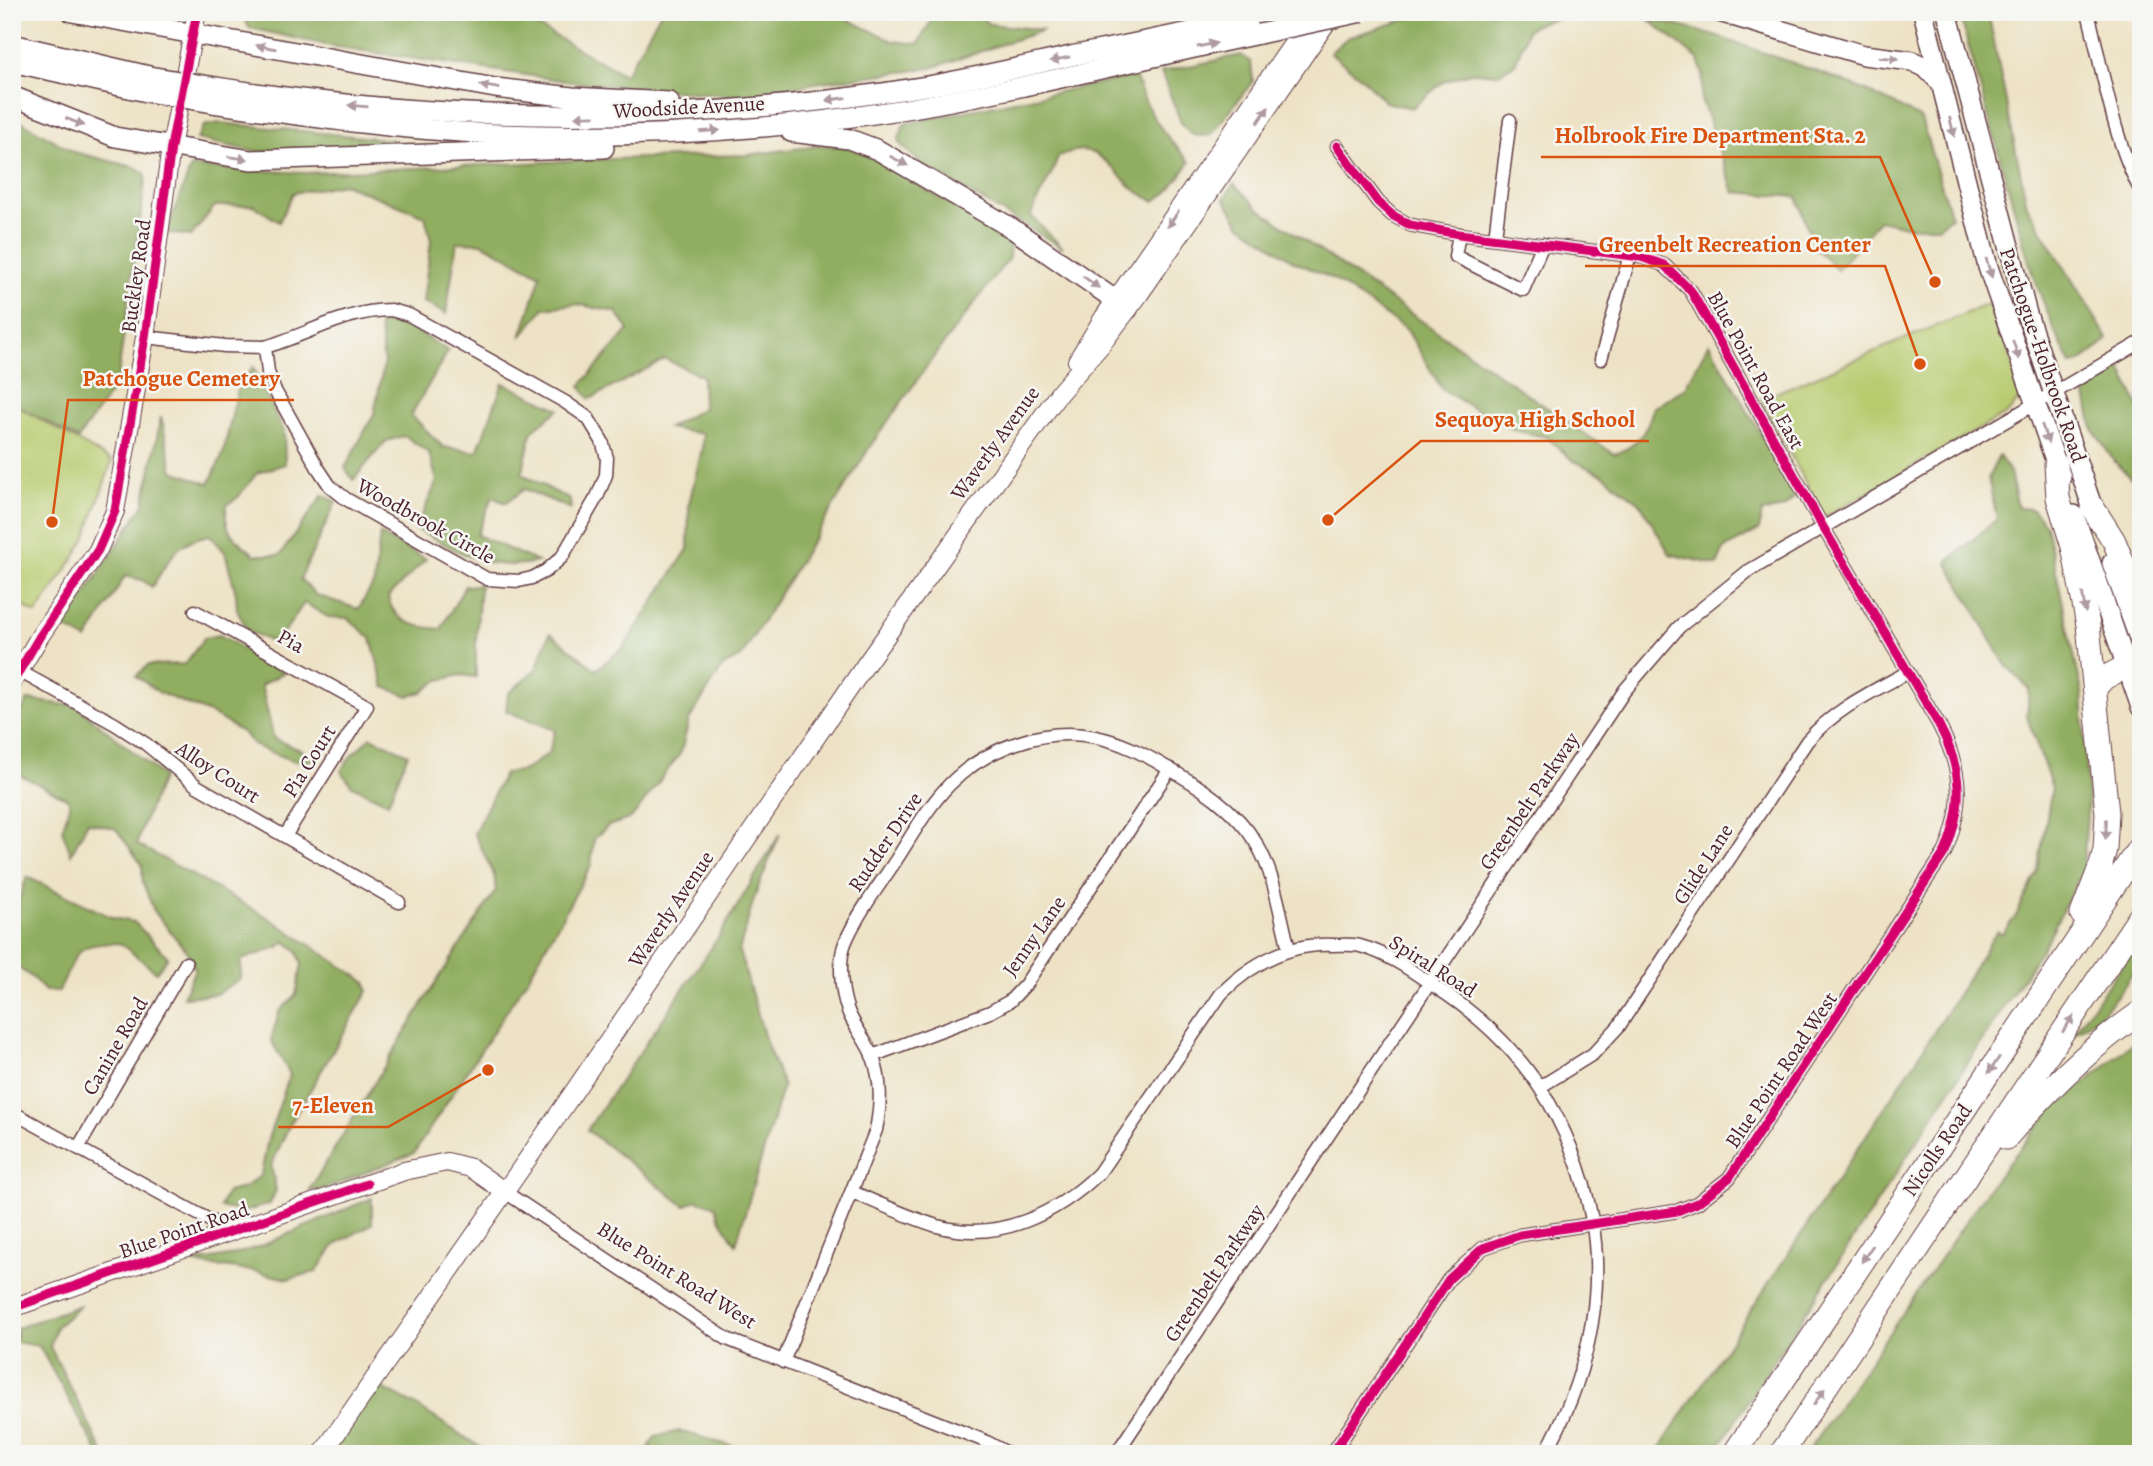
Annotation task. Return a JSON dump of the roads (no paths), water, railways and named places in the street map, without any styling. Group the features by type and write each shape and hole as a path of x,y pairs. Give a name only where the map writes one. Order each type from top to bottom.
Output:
{"highway":[{"path":"2016,1032 2089,898 2105,849 2107,813 2095,688 2081,587 2073,547 2058,498 2056,464"},
{"path":"2093,508 2114,541 2130,583 2141,597"},
{"path":"2095,688 2104,678 2134,662"},
{"name":"Nicolls Road","path":"1734,1454 2141,845"},
{"name":"Nicolls Road","path":"1781,1454 2141,915"},
{"path":"1923,1241 1958,1204 1983,1167 2035,1106 2094,1048 2141,1012"}],"main road":[{"path":"72,12 520,91 611,100 753,107"},
{"name":"Woodside Avenue","path":"1154,47 1258,34 1362,12"},
{"path":"1719,12 1850,52 1918,63 1932,72 1941,84"},
{"path":"1922,12 1958,55"},
{"name":"Patchogue-Holbrook Road","path":"1922,12 1988,267 2056,464 2134,662 2141,707"},
{"name":"Patchogue-Holbrook Road","path":"1947,12 2010,255 2053,394 2141,644"},
{"name":"Woodside Avenue","path":"12,62 214,95 334,120 495,134 677,132 738,128 909,108 1277,14"},
{"name":"Woodside Avenue","path":"12,44 148,84"},
{"name":"Woodside Avenue","path":"214,95 452,113 632,115 753,107 933,85 1129,53"},
{"path":"12,96 103,132 251,160 620,147 677,132"},
{"path":"738,128 838,136 867,145 996,219 1122,305"}],"street":[{"name":"Buckley Road","path":"15,677 98,550 111,524 122,484 171,147 197,12"},
{"name":"Waverly Avenue","path":"1122,305 1315,12"},
{"name":"Waverly Avenue","path":"322,1454 505,1192 843,697 1060,391 1089,339 1122,305 1334,12"},
{"path":"2088,12 2126,159 2141,191"},
{"path":"1495,237 1510,120"},
{"name":"Blue Point Road East","path":"1337,146 1378,202 1392,215 1410,225 1459,234 1630,255 1664,265 1691,292 1823,527"},
{"path":"1459,234 1455,256 1523,290 1544,243"},
{"path":"1601,359 1630,255"},
{"name":"Woodbrook Circle","path":"145,337 225,346 265,347 294,339 362,311 391,310 409,316 565,402 588,418 602,442 607,458 606,475 598,495 562,557 546,571 520,581 487,579 361,509 330,486 274,389 268,372 265,347"},
{"name":"Greenbelt Parkway","path":"1116,1454 1625,690 1679,627 1721,590 1747,572 2141,342"},
{"name":"Blue Point Road West","path":"1332,1454 1449,1279 1483,1248 1520,1235 1677,1210 1697,1203 1729,1178 1945,852 1955,827 1959,799 1950,745 1823,527"},
{"name":"Pia","path":"195,611 367,706"},
{"name":"Glide Lane","path":"1540,1087 1593,1054 1619,1026 1807,741 1819,727 1840,710 1908,672"},
{"name":"Alloy Court","path":"15,677 115,724 146,744 197,786 398,902"},
{"name":"Pia Court","path":"285,836 367,706"},
{"name":"Rudder Drive","path":"783,1362 876,1130 880,1108 880,1086 872,1056 848,1011 843,991 844,946 854,924 932,805 968,768 998,750 1026,740 1065,735 1093,736 1141,752 1232,813 1247,829 1258,846 1270,876 1289,950"},
{"name":"Jenny Lane","path":"872,1056 990,1012 1010,1001 1025,985 1170,769"},
{"name":"Spiral Road","path":"852,1192 940,1227 975,1230 1003,1227 1049,1212 1077,1194 1099,1173 1222,994 1237,978 1263,961 1289,950 1315,944 1358,946 1392,960 1431,984 1489,1028 1540,1087 1575,1155 1592,1223 1595,1255 1591,1331 1579,1380 1565,1416 1545,1454"},
{"name":"Canine Road","path":"78,1149 186,963"},
{"path":"12,1112 231,1232"},
{"name":"Blue Point Road West","path":"447,1162 471,1168 727,1339 985,1441 1009,1454"},
{"name":"Blue Point Road","path":"12,1308 404,1171 447,1162"}],"place":[{"name":"Holbrook Fire Department Sta. 2","path":"1935,282"},
{"name":"Greenbelt Recreation Center","path":"1920,364"},
{"name":"Sequoya High School","path":"1328,520"},
{"name":"Patchogue Cemetery","path":"52,522"},
{"name":"7-Eleven","path":"488,1070"}]}
